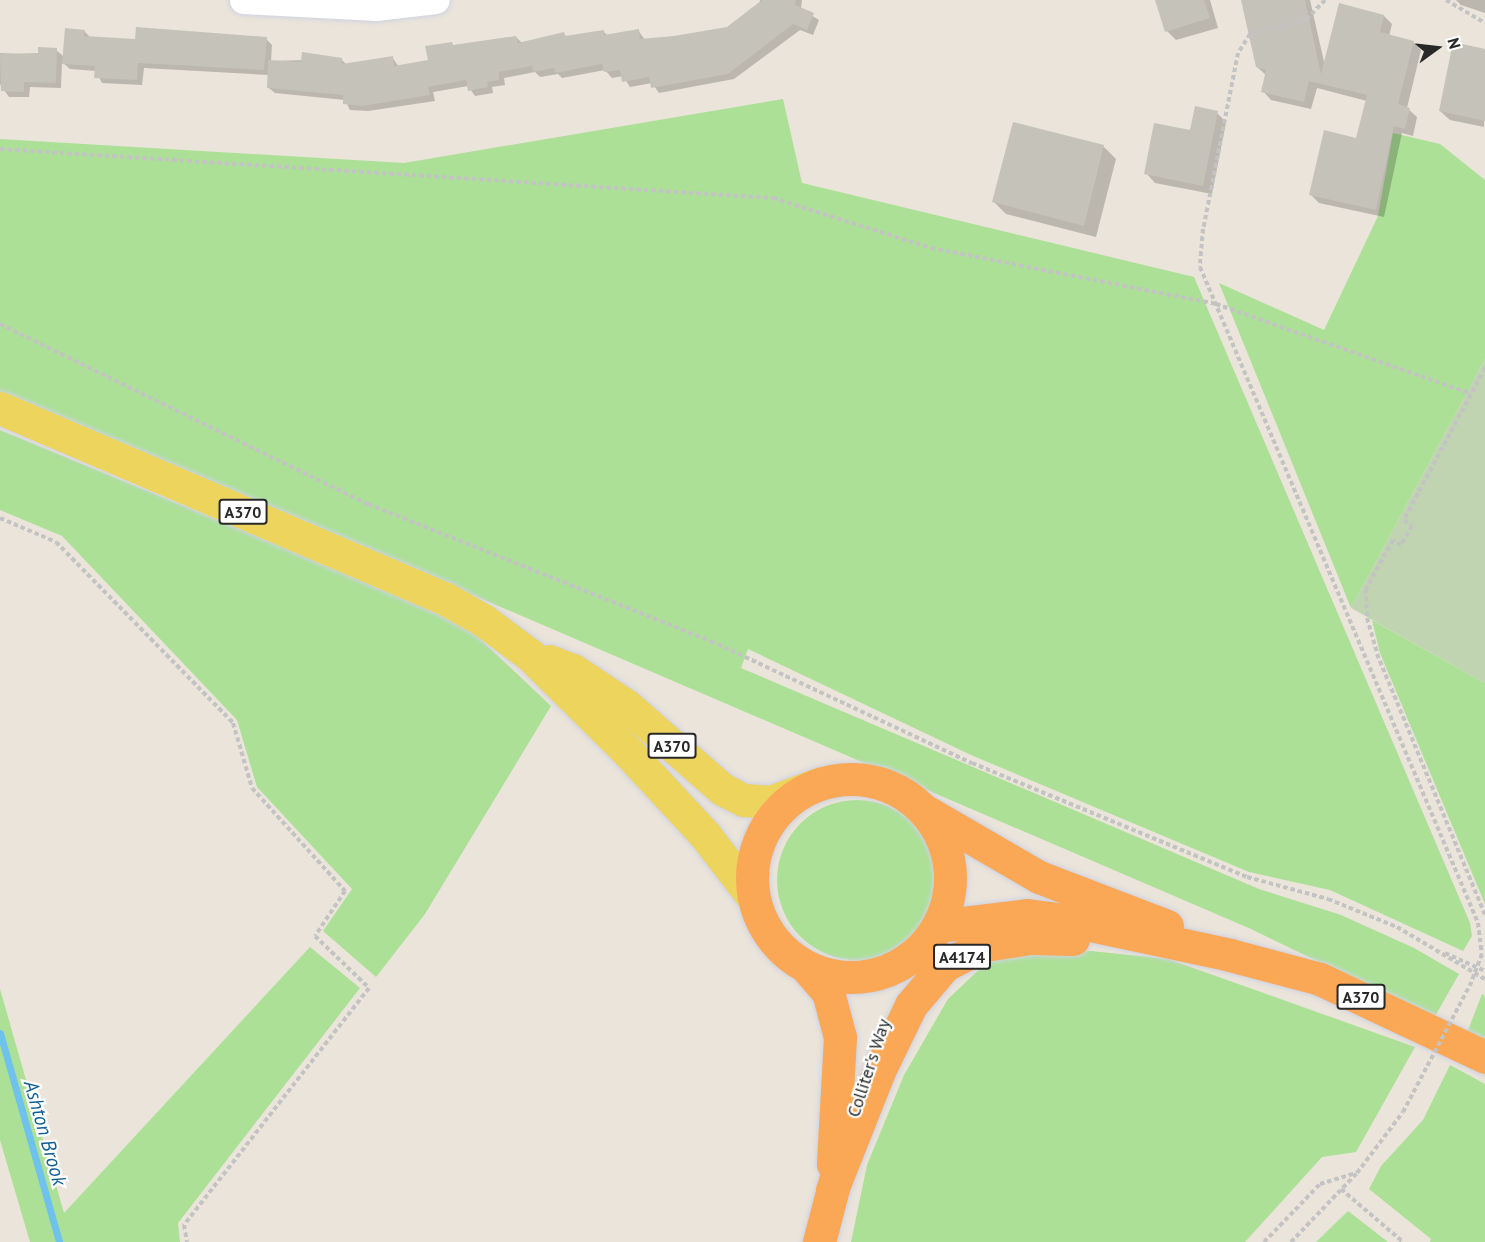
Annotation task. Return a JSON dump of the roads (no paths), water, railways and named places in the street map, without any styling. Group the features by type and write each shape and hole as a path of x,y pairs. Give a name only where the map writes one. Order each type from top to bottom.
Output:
{"highway":[{"path":"848,778 876,781 901,792 923,810 941,835 950,865 949,897 938,926 918,952 893,969 864,977 834,977 806,967 781,950 763,926 753,897 753,861 765,827 789,800 821,783 848,778"},
{"name":"A370","path":"923,810 1039,877 1177,930 1230,956"},
{"name":"A370","path":"938,926 1027,915 1072,921 1230,956 1320,979 1485,1057"},
{"name":"A4174","path":"832,1190 879,1071 911,1005 945,965 985,945 1030,938 1095,939 1230,956"},
{"name":"Colliter's Way","path":"819,1242 876,1035 902,975 918,952"},
{"name":"Colliter's Way","path":"806,967 828,992 840,1037 832,1190"}],"main road":[{"name":"A370","path":"0,408 444,598 483,620 530,655 666,792 753,897"},
{"name":"A370","path":"530,655 573,670 627,706 722,789 744,800 770,802 821,783"}],"street":[{"path":"243,0 376,4 436,0"}],"waterway":[{"name":"Ashton Brook","path":"0,1033 59,1242"}]}
